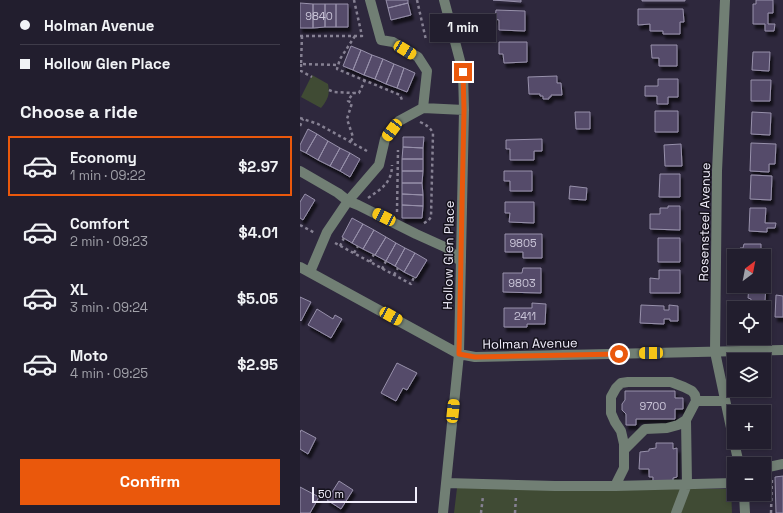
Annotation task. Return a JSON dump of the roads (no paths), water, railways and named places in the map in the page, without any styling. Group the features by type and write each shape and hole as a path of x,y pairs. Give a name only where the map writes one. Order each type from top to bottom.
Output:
{"street":[{"path":"370,0 380,40 393,42 418,57 427,71 423,108"},
{"name":"Hollow Glen Place","path":"443,513 459,354 464,110 463,72 444,0"},
{"name":"Rosensteel Avenue","path":"725,0 717,171 715,352 727,410"},
{"path":"310,272 327,232 348,201 379,166 385,139 399,121 423,108 464,110"},
{"path":"300,171 338,193 348,201 447,248 461,262"},
{"name":"Holman Avenue","path":"300,267 459,354 475,357 783,350"},
{"path":"616,486 624,468 624,444 621,431 611,412 612,397 616,388 621,384 628,382 647,381 672,382 684,387 692,391 695,395 696,401 686,420 687,484 676,513"},
{"path":"696,401 725,401"},
{"path":"624,450 646,430 667,428 678,425 686,420"},
{"path":"446,483 616,486 727,483"},
{"path":"744,501 745,513"}]}
